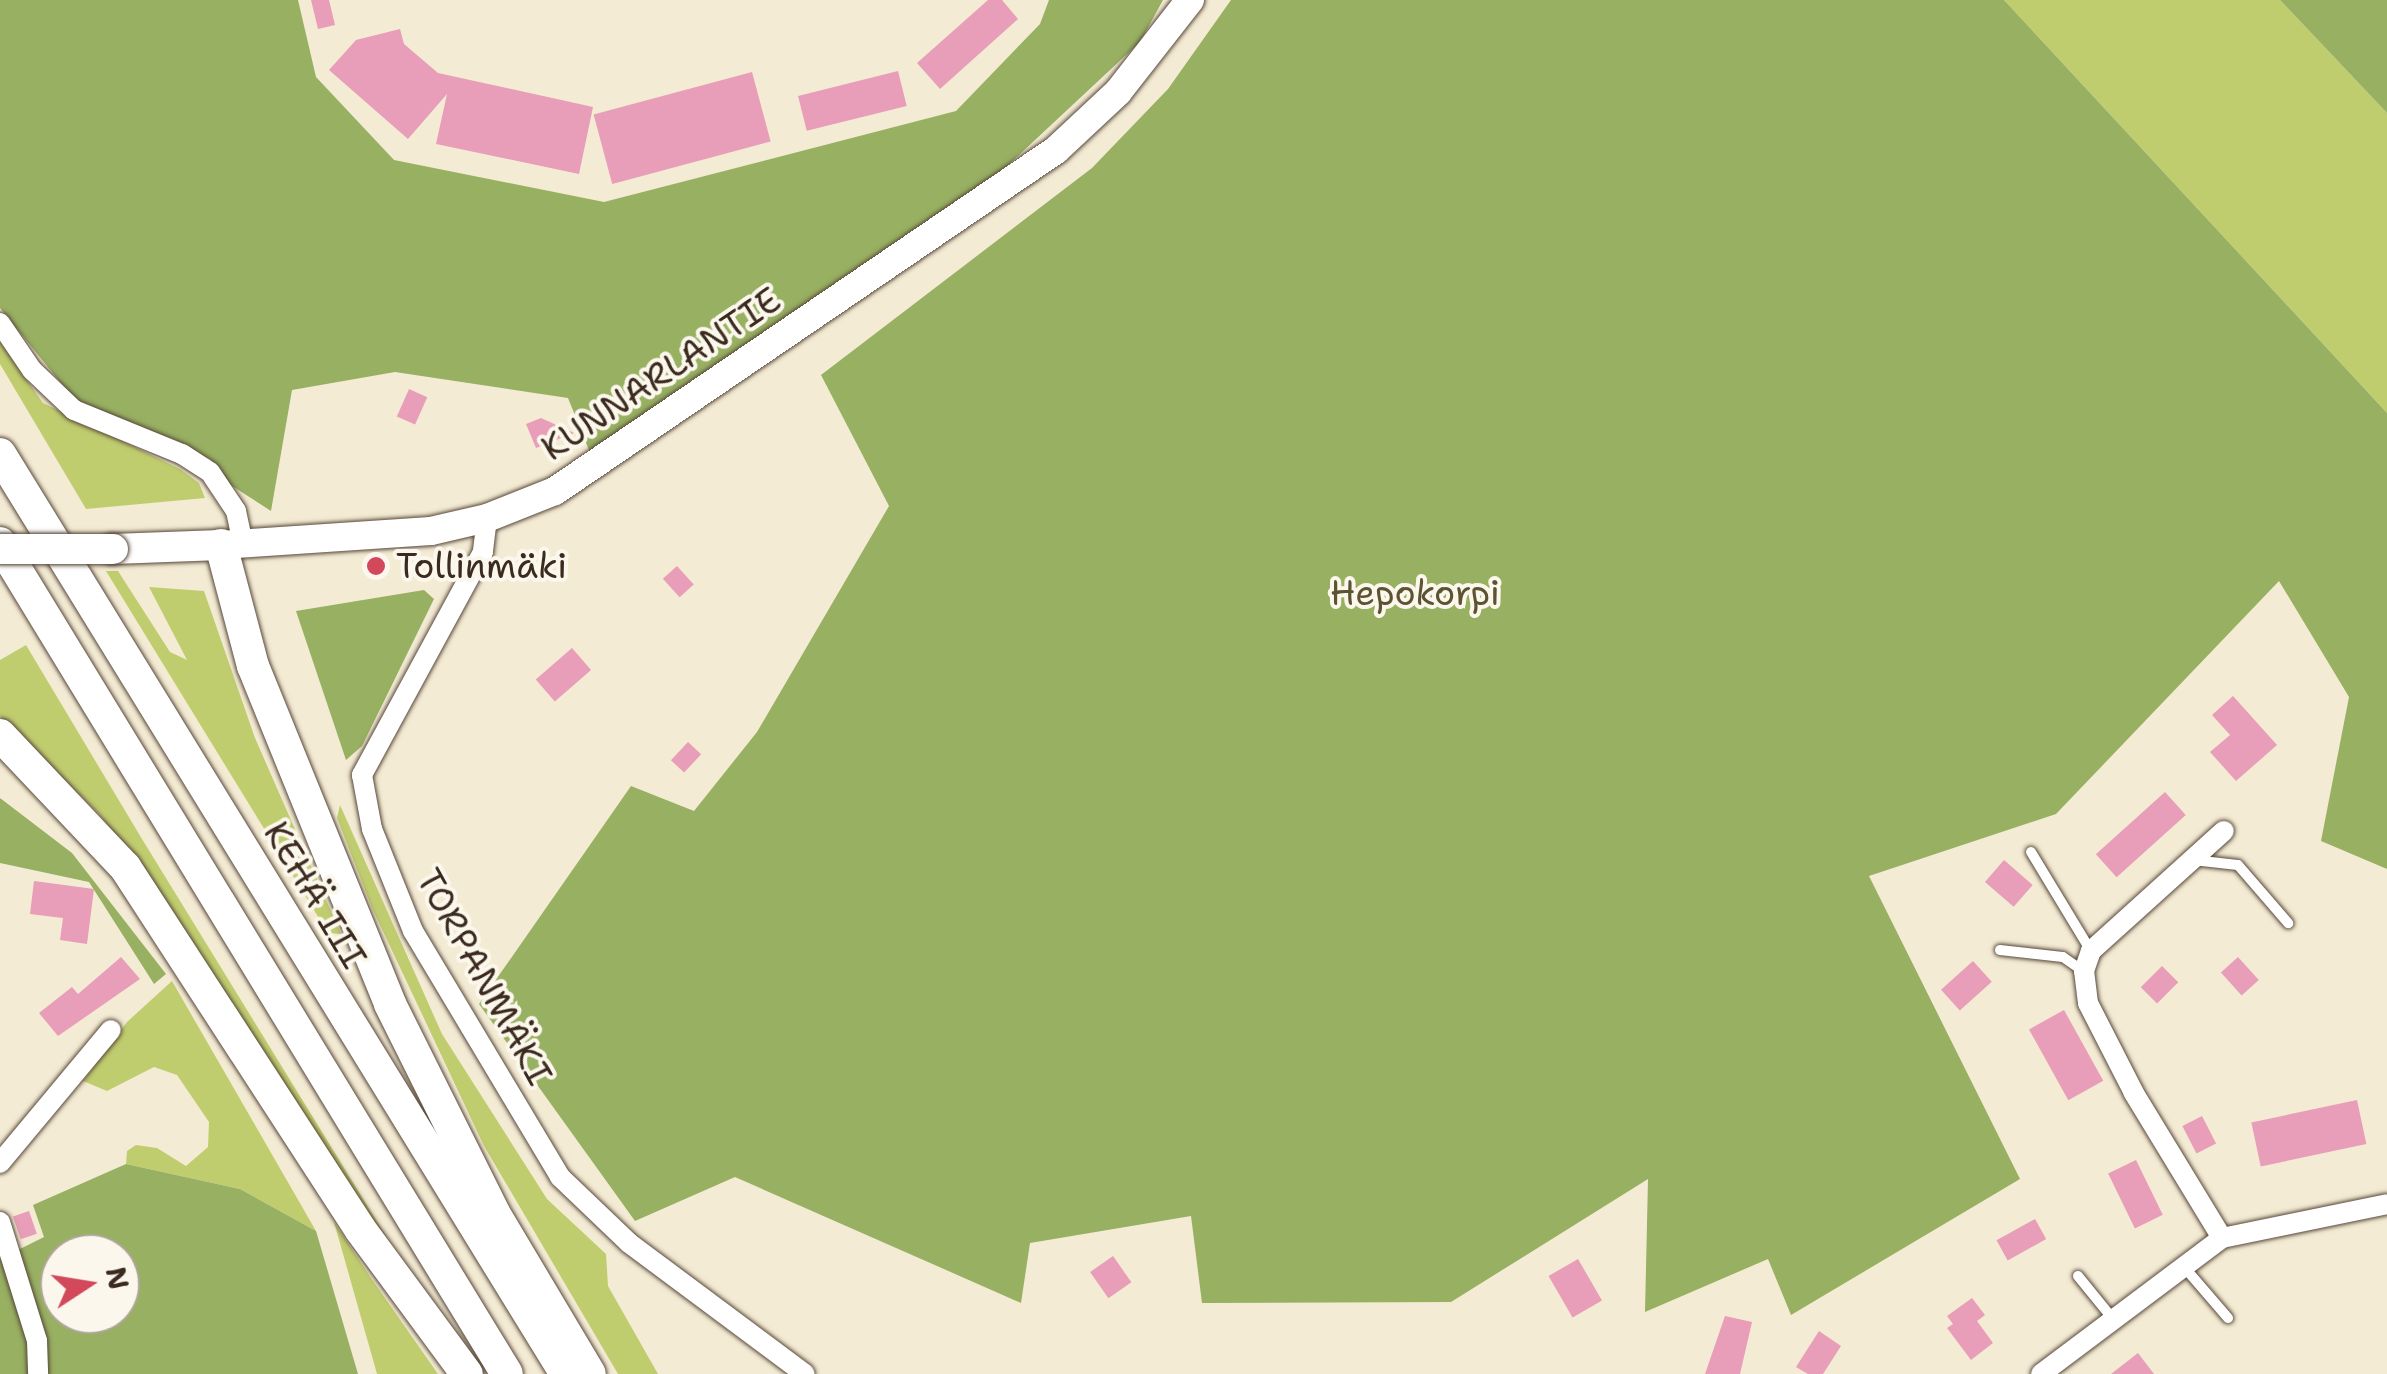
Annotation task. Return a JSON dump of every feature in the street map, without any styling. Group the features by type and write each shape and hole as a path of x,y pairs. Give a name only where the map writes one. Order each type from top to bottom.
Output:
{"highway":[{"name":"KEHÄ III","path":"0,454 566,1374"},
{"path":"232,544 253,666 390,1004 494,1212 590,1374"},
{"path":"0,549 507,1374"},
{"path":"0,735 125,867 360,1229 467,1374"}],"main road":[{"name":"KUNNARLANTIE","path":"0,549 112,549 414,533 487,518 555,491 632,444 1056,150 1118,92 1190,0"}],"street":[{"path":"0,323 32,370 74,410 182,454 210,472 236,511 232,544"},
{"name":"TORPANMÄKI","path":"487,518 483,552 362,774 372,829 413,931 560,1177 629,1243 804,1374"},
{"path":"2222,1238 2134,1094 2088,1003 2088,962 2224,830"},
{"path":"0,1164 111,1030"},
{"path":"2041,1374 2222,1238 2387,1204"},
{"path":"0,1222 37,1341 38,1374"}],"lane":[{"path":"2031,852 2088,962"},
{"path":"2192,860 2238,865 2288,923"},
{"path":"2000,950 2088,962"},
{"path":"2185,1268 2228,1318"},
{"path":"2078,1276 2113,1319"}],"green space":[{"path":"0,0 298,0 316,77 394,160 604,202 956,111 1040,24 1049,0 1163,0 1140,42 1006,167 591,455 568,398 395,372 292,390 271,511 229,484 210,459 78,404 0,308"},
{"name":"Hepokorpi","path":"1231,0 2004,0 2387,413 2387,869 2321,841 2349,697 2279,581 2056,814 1869,876 2020,1179 1791,1315 1768,1259 1645,1312 1648,1179 1451,1302 1202,1303 1191,1216 1030,1243 1021,1303 735,1177 635,1221 479,1004 631,786 694,811 757,732 889,506 821,375 1092,168 1168,89"},
{"path":"2004,0 2280,0 2387,113 2387,413"},
{"path":"2280,0 2387,0 2387,113"},
{"path":"0,342 43,403 180,469 199,483 205,498 86,509 0,364"},
{"path":"106,571 118,571 170,652 187,660 149,587 204,591 255,738 341,934 328,933"},
{"path":"424,590 434,599 362,746 346,760 296,611"},
{"path":"26,645 440,1324 349,1194 167,903 99,814 0,716 0,660"},
{"path":"0,798 72,853 166,974 154,984 89,882 0,863"},
{"path":"340,805 442,1034 547,1199 606,1254 608,1286 658,1374 618,1374 484,1146 372,908 337,818"},
{"path":"172,981 316,1231 240,1189 126,1164 127,1151 136,1145 157,1148 186,1166 208,1147 209,1122 177,1075 154,1067 107,1091 83,1081 127,1022"},
{"path":"126,1164 240,1189 316,1231 358,1374 0,1374 0,1259 40,1239 40,1334 140,1334 140,1234 43,1234 33,1205"},
{"path":"334,1222 371,1278 438,1374 377,1374"}],"building":[{"path":"311,0 329,0 335,25 318,29"},
{"path":"988,0 1002,0 1018,19 940,89 917,63"},
{"path":"400,29 404,44 438,73 593,107 579,174 436,144 447,94 408,139 329,70 356,40"},
{"path":"898,71 907,106 807,131 798,96"},
{"path":"752,72 771,142 612,184 594,114"},
{"path":"409,389 427,397 415,425 397,416"},
{"path":"541,418 574,433 536,448 526,424"},
{"path":"677,566 694,585 680,597 663,579"},
{"path":"572,648 591,670 555,701 536,679"},
{"path":"2233,696 2277,745 2236,781 2210,752 2230,735 2212,715"},
{"path":"688,742 701,754 684,773 671,760"},
{"path":"2165,792 2186,815 2117,877 2096,854"},
{"path":"2004,860 2033,885 2014,907 1985,882"},
{"path":"34,881 94,889 87,944 60,940 63,918 30,914"},
{"path":"121,957 140,979 58,1036 39,1013 72,987 78,994"},
{"path":"2238,957 2259,980 2242,995 2221,972"},
{"path":"1973,961 1992,982 1960,1011 1941,990"},
{"path":"2162,966 2178,982 2157,1003 2141,987"},
{"path":"2064,1010 2103,1081 2068,1100 2029,1029"},
{"path":"2357,1100 2366,1144 2261,1166 2251,1122"},
{"path":"2202,1116 2216,1144 2196,1154 2182,1126"},
{"path":"2136,1160 2163,1215 2135,1228 2108,1174"},
{"path":"29,1211 37,1234 21,1239 13,1217"},
{"path":"2035,1219 2046,1239 2008,1260 1997,1240"},
{"path":"1113,1256 1131,1282 1108,1298 1090,1272"},
{"path":"1578,1259 1602,1301 1573,1318 1549,1276"},
{"path":"1972,1298 1985,1315 1977,1321 1993,1343 1971,1360 1947,1328 1953,1324 1947,1316"},
{"path":"1725,1316 1752,1322 1740,1374 1705,1374"},
{"path":"1819,1331 1841,1346 1823,1374 1808,1374 1796,1367"},
{"path":"2138,1353 2154,1374 2111,1374"}],"place":[{"name":"Tollinmäki","path":"376,566"}]}
